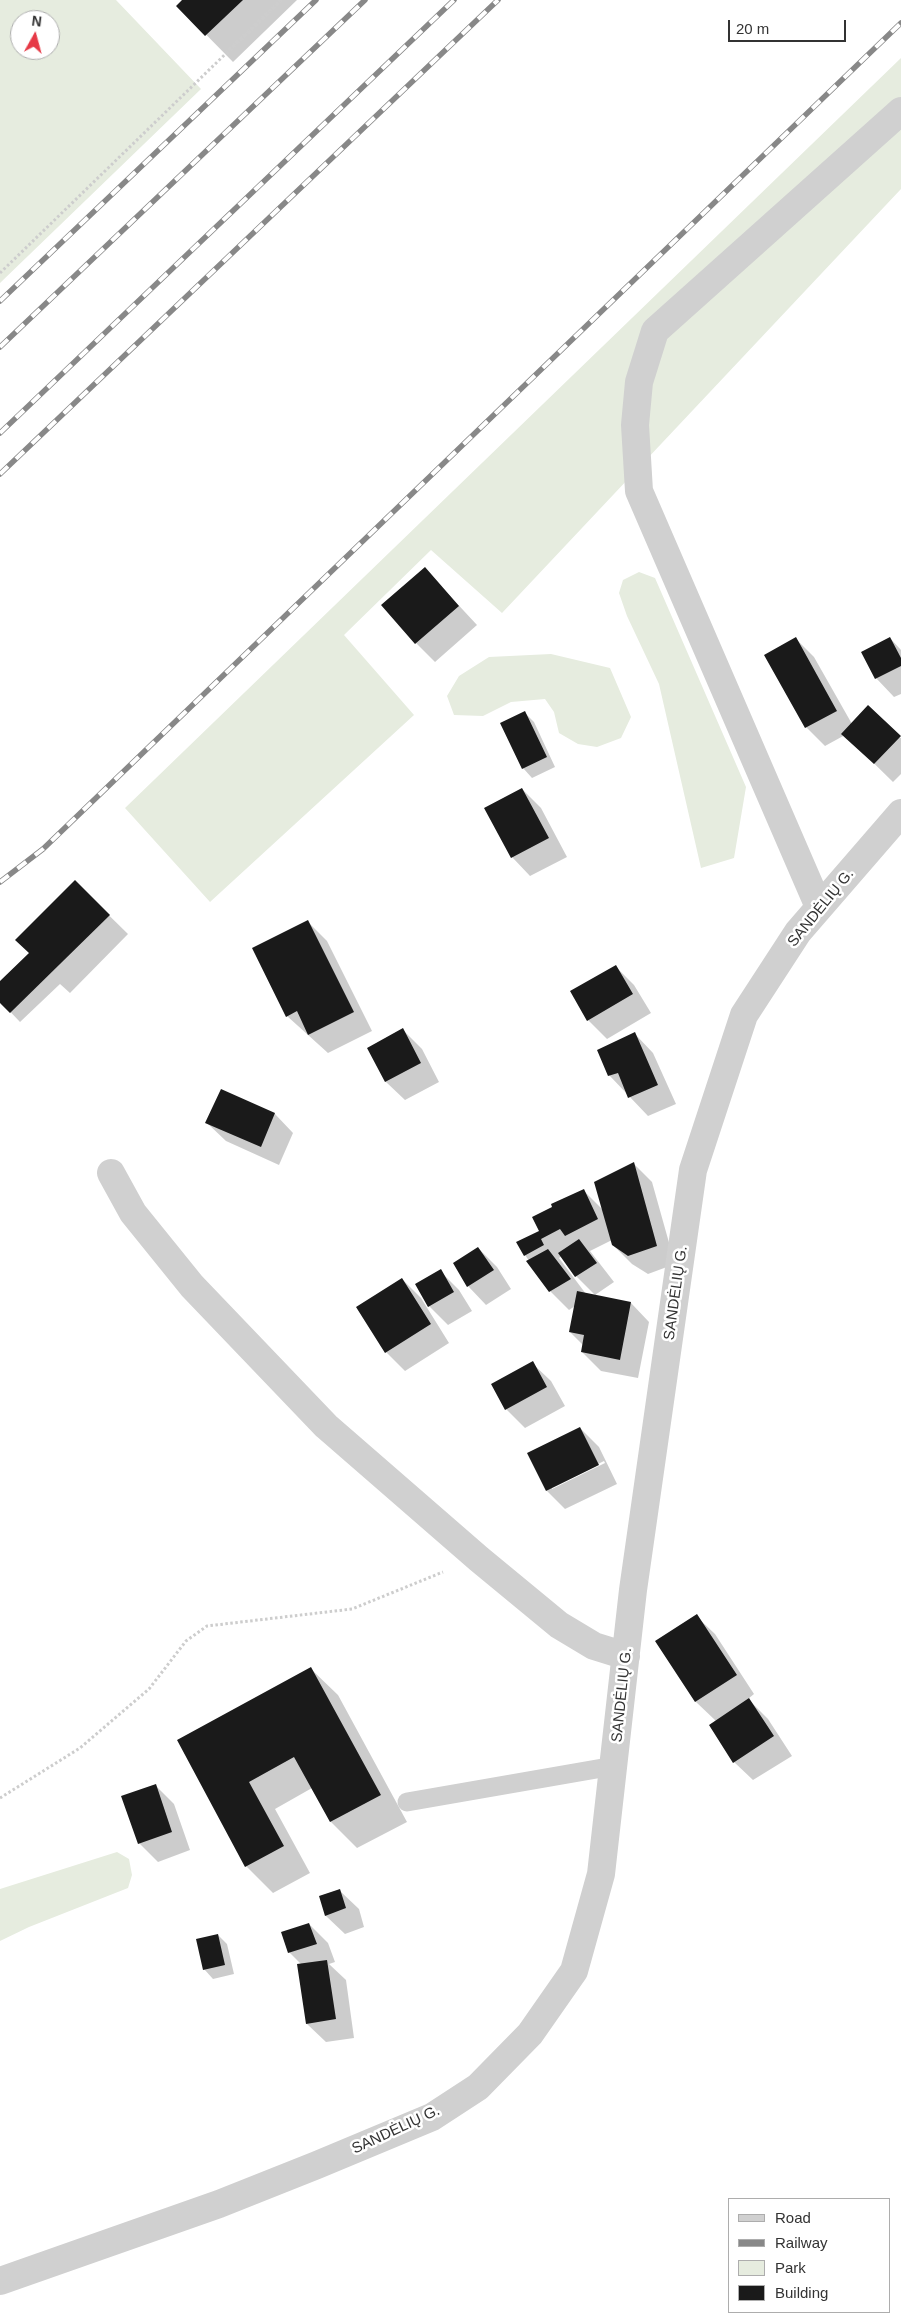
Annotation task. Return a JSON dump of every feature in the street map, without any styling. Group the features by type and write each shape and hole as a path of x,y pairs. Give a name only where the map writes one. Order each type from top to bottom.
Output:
{"street":[{"path":"819,906 640,490 635,425 639,382 655,332 901,111"},
{"name":"SANDĖLIŲ G.","path":"0,2281 219,2204 317,2166 432,2117 478,2087 530,2034 574,1971 600,1874 633,1590 693,1170 744,1016 798,932 901,813"},
{"path":"111,1173 133,1213 192,1286 326,1426 478,1559 559,1625 594,1646 626,1656"}],"lane":[{"path":"407,1802 614,1766"}],"path":[{"path":"0,273 281,0"},
{"path":"0,1798 80,1748 149,1689 186,1641 207,1626 352,1609 478,1559"}],"green space":[{"path":"0,0 116,0 201,89 0,283"},
{"path":"901,58 901,189 502,613 431,550 344,635 414,715 210,902 125,808"},
{"path":"639,572 655,578 746,787 734,858 701,868 659,684 627,616 619,593 623,580"},
{"path":"551,654 610,668 631,717 621,738 597,747 578,744 559,733 554,712 545,699 511,702 483,716 454,715 447,696 459,676 489,657"},
{"path":"117,1852 129,1859 132,1875 128,1888 29,1927 0,1941 0,1889"}],"building":[{"path":"182,0 243,0 205,36 176,6"},
{"path":"425,567 459,606 415,644 381,605"},
{"path":"796,637 837,711 805,728 764,655"},
{"path":"890,637 901,658 901,666 875,679 861,652"},
{"path":"868,705 901,736 874,764 841,734"},
{"path":"525,711 547,757 522,769 500,723"},
{"path":"522,788 549,838 511,858 484,808"},
{"path":"75,880 110,915 10,1013 0,1003 0,981 29,953 15,940"},
{"path":"308,920 354,1012 308,1035 297,1011 286,1017 252,948"},
{"path":"616,965 633,994 587,1021 570,991"},
{"path":"403,1028 421,1063 385,1082 367,1048"},
{"path":"635,1032 658,1085 628,1098 618,1073 608,1076 597,1050"},
{"path":"221,1089 275,1113 261,1147 205,1123"},
{"path":"634,1162 657,1246 628,1256 612,1245 594,1182"},
{"path":"584,1189 598,1219 565,1236 560,1229 541,1239 544,1245 524,1256 516,1242 539,1231 532,1217 552,1207 551,1204"},
{"path":"579,1239 597,1263 575,1277 558,1253"},
{"path":"478,1247 494,1270 467,1287 453,1263"},
{"path":"548,1249 571,1279 549,1292 526,1261"},
{"path":"441,1269 454,1292 428,1307 415,1284"},
{"path":"402,1278 431,1324 385,1353 356,1307"},
{"path":"577,1291 631,1302 620,1360 581,1352 584,1335 569,1332"},
{"path":"533,1361 547,1387 505,1410 491,1384"},
{"path":"580,1427 599,1465 546,1491 527,1453"},
{"path":"697,1614 737,1675 695,1702 655,1641"},
{"path":"311,1667 381,1795 330,1822 294,1757 249,1782 284,1846 245,1867 177,1740"},
{"path":"749,1698 774,1736 733,1763 709,1725"},
{"path":"156,1784 172,1832 138,1844 121,1796"},
{"path":"340,1889 346,1908 325,1916 319,1896"},
{"path":"309,1923 317,1944 288,1953 281,1932"},
{"path":"218,1934 225,1965 203,1970 196,1939"},
{"path":"327,1960 336,2019 306,2024 297,1964"}],"railway":[{"path":"0,301 316,0"},
{"path":"0,347 365,0"},
{"path":"0,433 454,0"},
{"path":"0,474 498,0"},
{"path":"0,882 43,849 901,23"}]}
